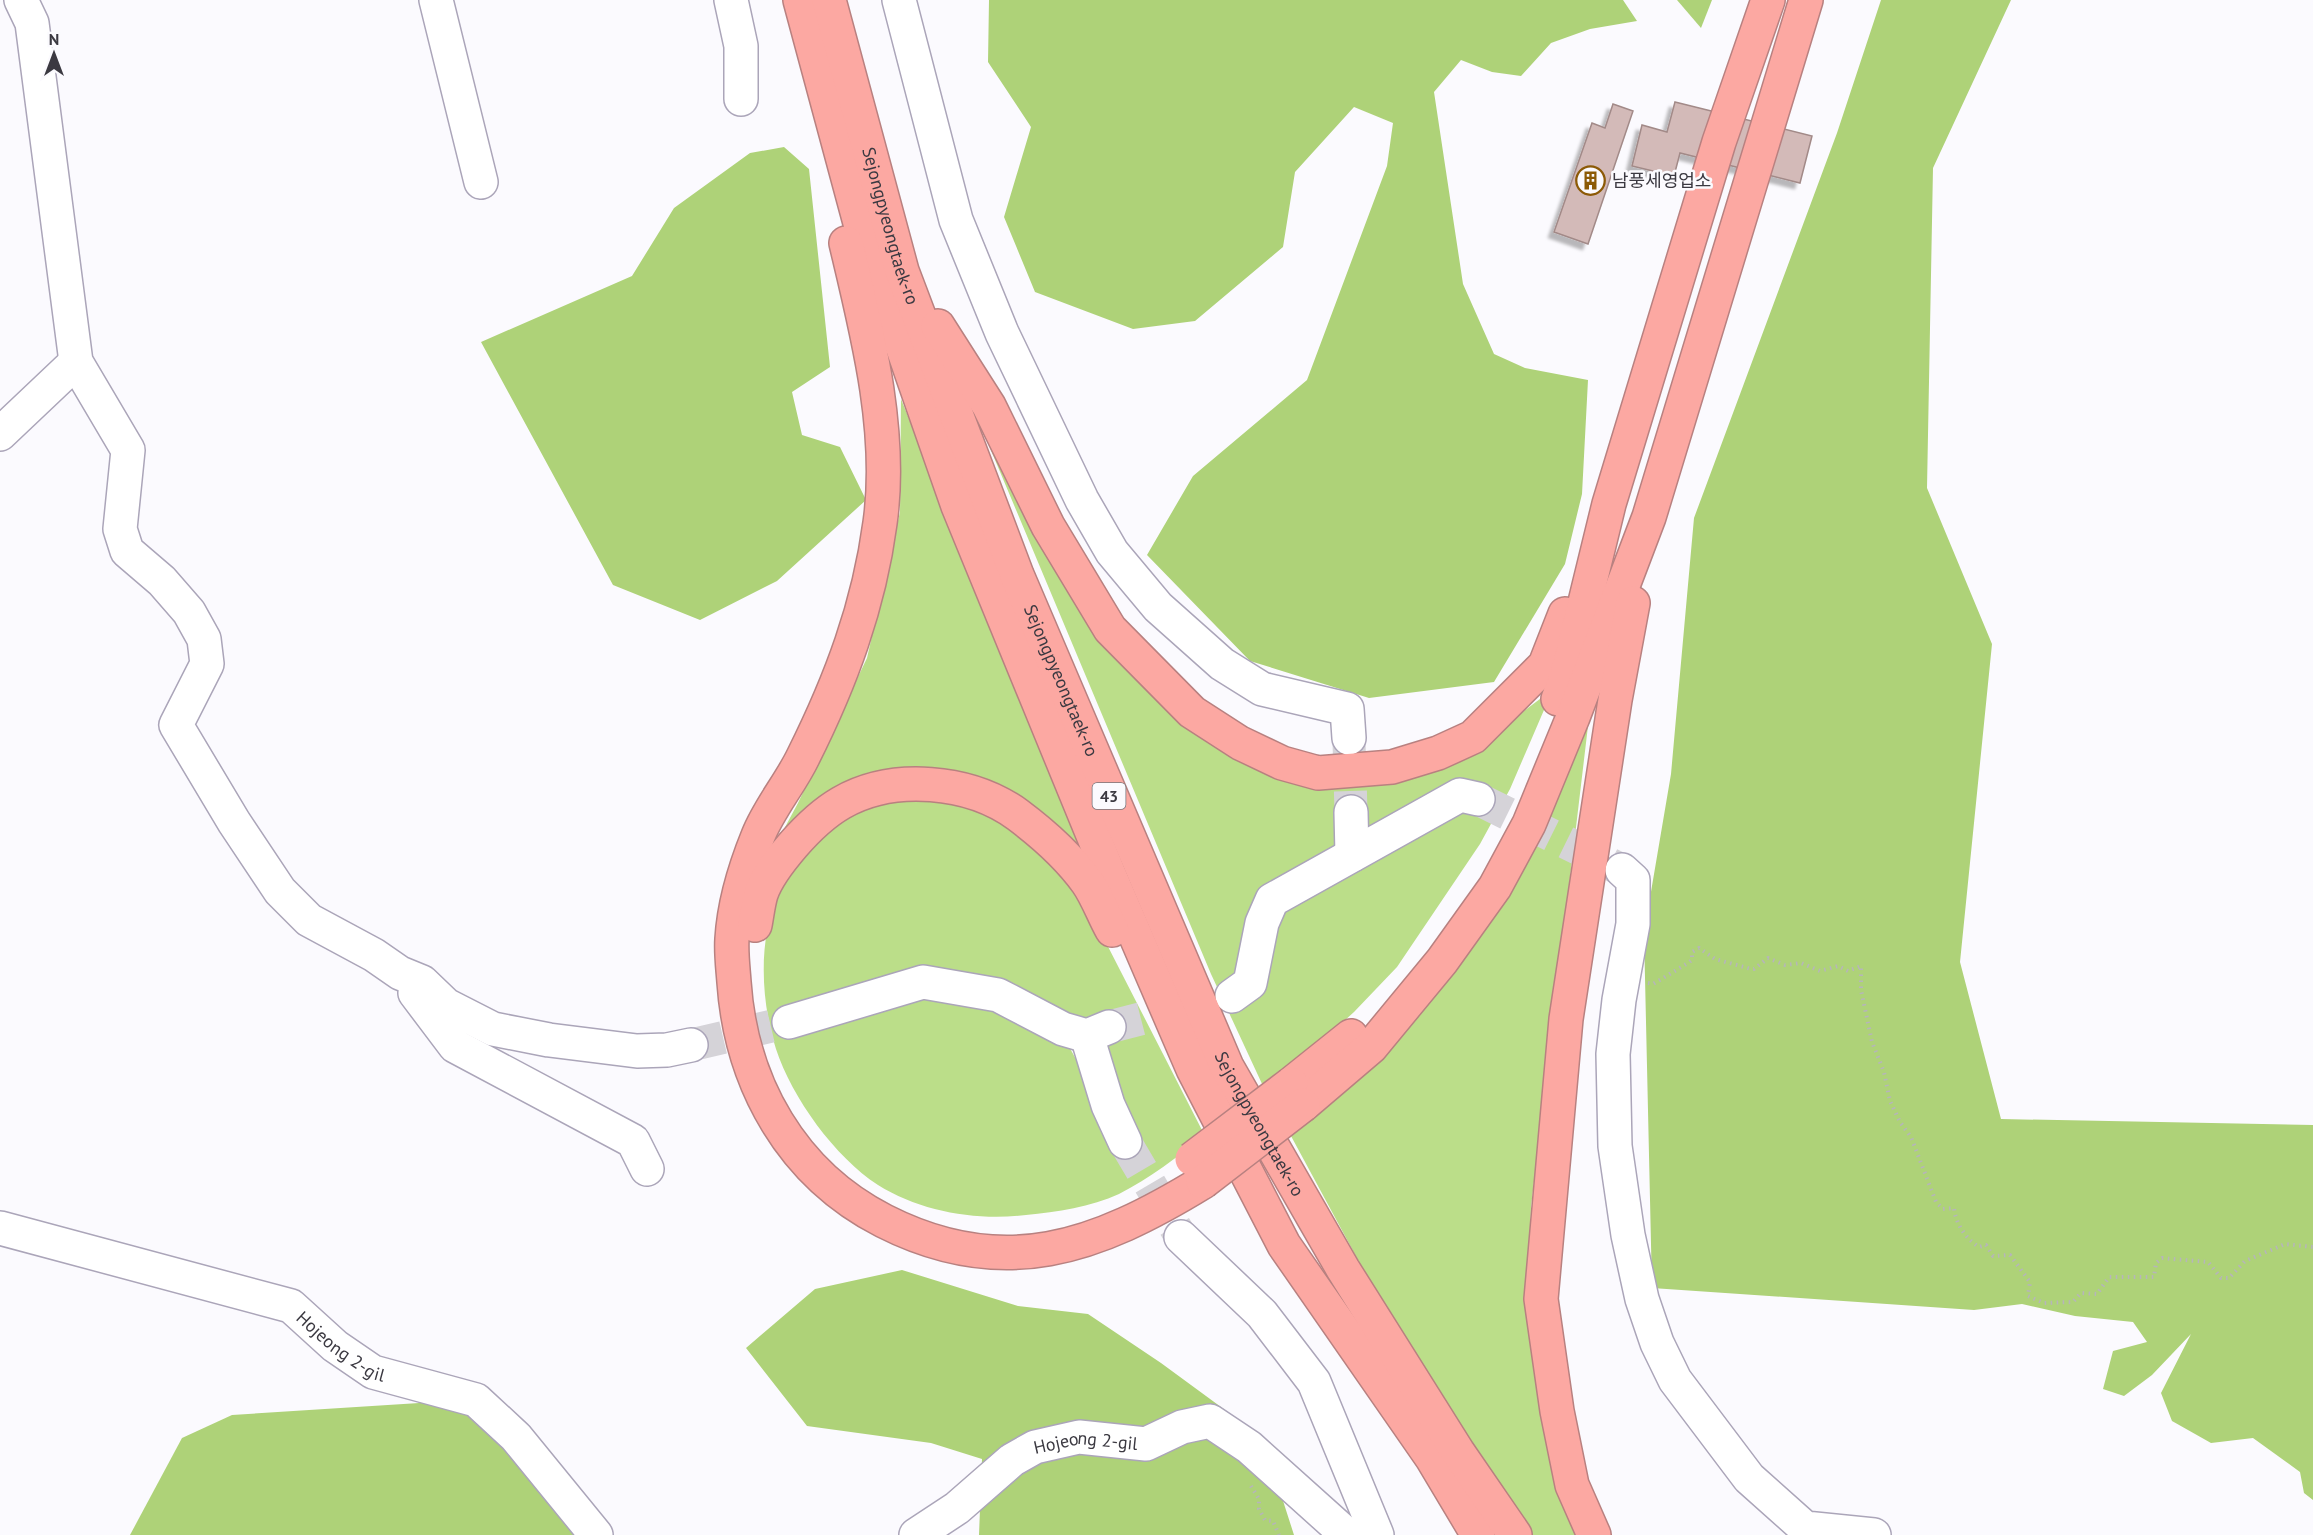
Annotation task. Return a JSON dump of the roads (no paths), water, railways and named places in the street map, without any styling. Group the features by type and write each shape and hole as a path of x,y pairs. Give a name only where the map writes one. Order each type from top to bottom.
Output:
{"highway":[{"name":"Sejongpyeongtaek-ro","path":"829,0 902,271 1022,586 1227,1067 1342,1269 1458,1452 1515,1535"},
{"path":"803,14 829,168 871,351 882,440 881,519 866,603 843,671 802,760 758,834 742,886 732,940 736,1014 752,1076 776,1123 818,1173 854,1206 904,1231 955,1248 1020,1253 1068,1246 1137,1220 1197,1170 1297,1095 1371,1047 1442,961 1495,887 1529,824 1649,517 1806,0"},
{"path":"1297,1095 1410,970 1463,900 1511,813 1567,676 1609,504 1719,142 1766,3"},
{"name":"Sejongpyeongtaek-ro","path":"803,14 863,234 958,506 1109,873 1194,1069 1284,1245 1432,1458 1478,1535"},
{"path":"902,271 989,406 1048,526 1110,629 1192,712 1240,743 1282,763 1318,773 1392,767 1438,753 1473,737 1545,665 1609,504"},
{"path":"1594,1535 1572,1485 1557,1411 1541,1299 1566,1019 1615,700 1649,517"},
{"path":"1194,1069 1121,948 1087,882 1057,849 1017,814 982,796 946,786 911,784 870,791 841,803 810,825 781,858 762,893 750,944 750,987 767,1065 810,1138 863,1186 890,1205 924,1219 969,1230 1009,1233 1047,1229 1084,1220 1110,1210 1158,1185 1197,1170"}],"street":[{"path":"21,0 32,23 76,362 128,450 120,530 127,551 162,581 189,612 204,639 207,664 176,725 234,822 280,891 309,920 374,955 400,973 422,982 446,1005 493,1029 549,1040 637,1051 667,1050 691,1045"},
{"path":"436,0 482,182"},
{"path":"731,0 741,46 741,99"},
{"path":"899,0 956,220 1002,333 1082,500 1112,552 1158,608 1222,664 1262,689 1347,709 1349,738"},
{"path":"0,434 76,362"},
{"path":"1232,996 1250,983 1262,923 1272,900 1460,795 1478,799"},
{"path":"1351,812 1352,855"},
{"path":"1622,870 1634,880 1633,924 1622,979 1613,1054 1615,1146 1628,1235 1642,1299 1657,1343 1675,1380 1749,1478 1805,1528 1874,1535"},
{"path":"400,973 455,1046 633,1141 647,1169"},
{"path":"789,1022 923,982 998,995 1063,1029 1098,1031 1108,1105 1125,1142"},
{"name":"Hojeong 2-gil","path":"0,1228 291,1306 335,1346 373,1372 476,1400 516,1437 596,1535"},
{"path":"1181,1237 1262,1314 1314,1382 1377,1535"},
{"name":"Hojeong 2-gil","path":"916,1535 957,1508 1012,1460 1035,1447 1079,1437 1146,1444 1182,1427 1210,1421 1249,1447 1347,1535"}],"tunnel":[{"path":"1349,742 1351,812"},
{"path":"1478,799 1622,870"},
{"path":"1109,1027 1195,1005"},
{"path":"691,1045 789,1022"},
{"path":"1125,1142 1181,1237"}],"place":[{"name":"남풍세영업소","path":"1591,180"}]}
